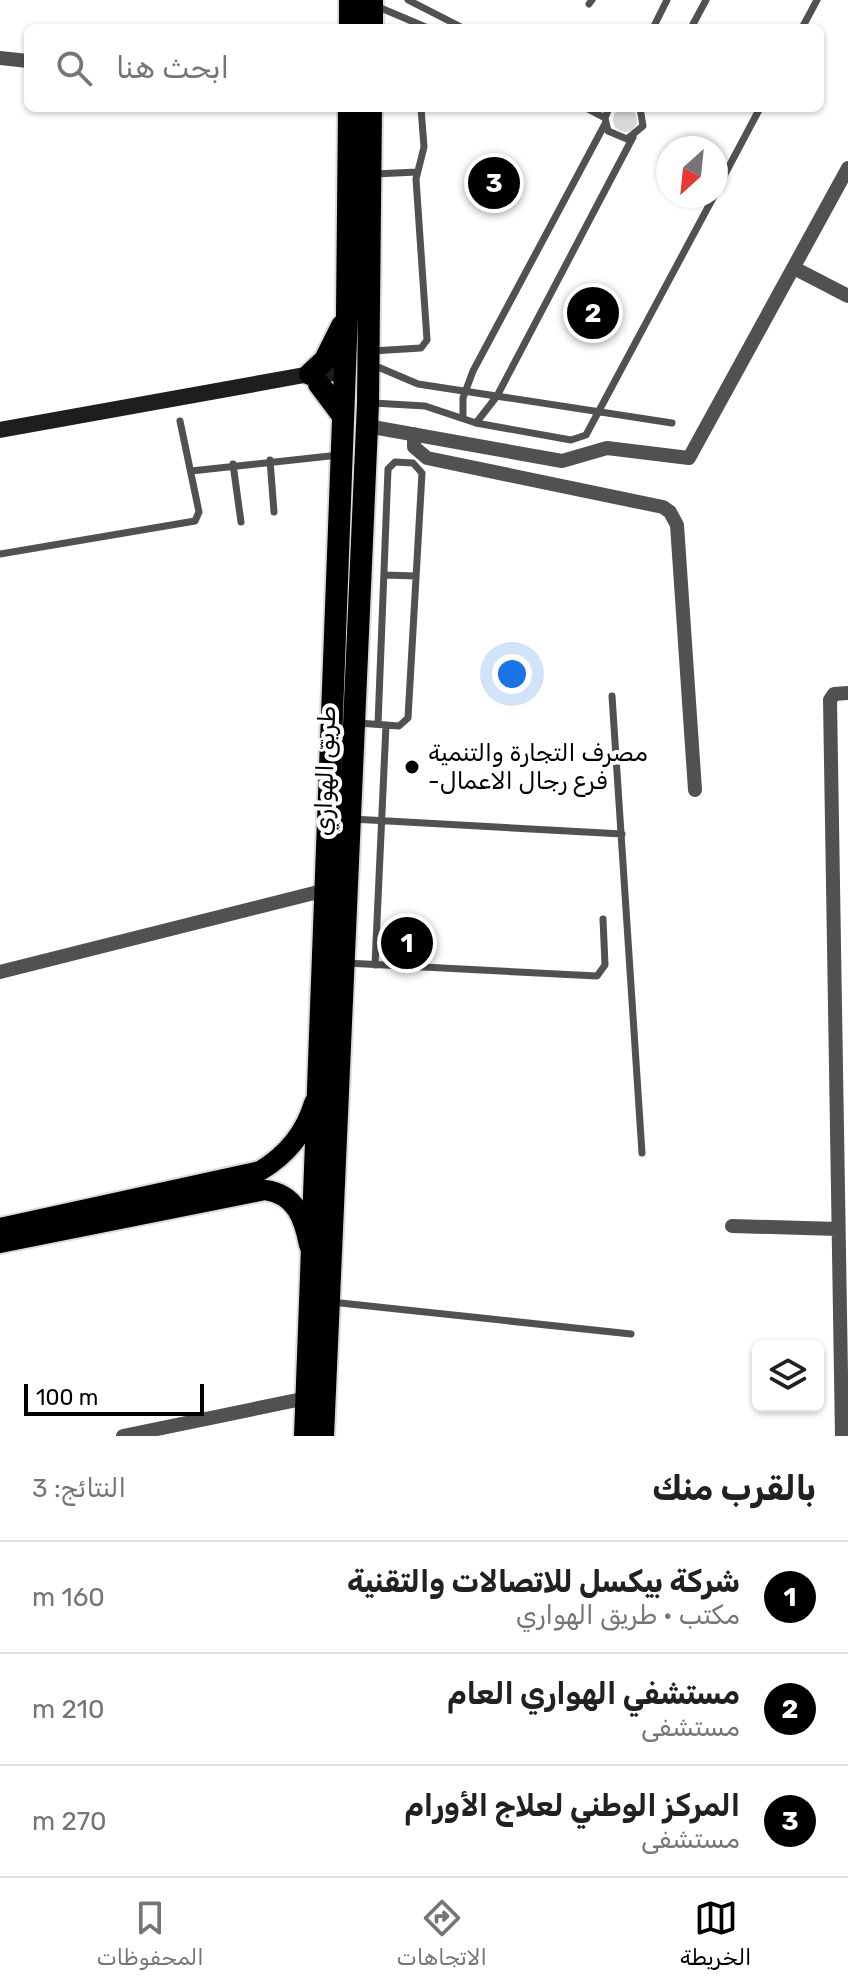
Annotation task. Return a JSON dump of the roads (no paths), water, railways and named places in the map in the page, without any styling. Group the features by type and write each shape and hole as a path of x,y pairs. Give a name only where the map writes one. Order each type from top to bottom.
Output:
{"highway":[{"path":"352,24 361,2"},
{"path":"361,2 370,24"},
{"name":"طريق الهواري","path":"323,1436 350,819 340,784 349,112"},
{"name":"طريق الهواري","path":"305,1436 326,890 340,784 353,722 368,403 371,112"},
{"path":"343,416 310,379 329,355 347,314"}],"main road":[{"path":"0,430 310,379 345,380"},
{"path":"0,1228 260,1171 282,1156 299,1136 311,1113 317,1087"},
{"path":"0,1243 265,1190 280,1194 296,1207 312,1256"}],"street":[{"path":"0,58 24,61"},
{"path":"367,426 562,461 607,448 689,458 848,168"},
{"path":"794,268 848,296"},
{"path":"414,434 414,447 427,458 663,507 670,512 677,525 695,790"},
{"path":"842,1436 844,1363 830,700 834,694 848,693"},
{"path":"831,847 848,847"},
{"path":"0,972 326,890"},
{"path":"732,1226 841,1236"},
{"path":"123,1436 307,1398"}],"lane":[{"path":"408,0 455,24"},
{"path":"655,24 667,0"},
{"path":"693,24 706,0"},
{"path":"804,24 813,1"},
{"path":"361,2 418,24"},
{"path":"369,357 421,348 427,340 417,172 424,147 421,112"},
{"path":"592,112 620,138 633,137"},
{"path":"463,418 465,391 608,112"},
{"path":"642,112 644,118"},
{"path":"476,423 497,396 647,112"},
{"path":"728,169 758,112"},
{"path":"371,174 417,172"},
{"path":"368,403 425,406 476,423 577,440 589,432 708,208"},
{"path":"369,357 408,382 672,423"},
{"path":"0,554 192,523 199,512 180,421"},
{"path":"191,471 270,460 342,455"},
{"path":"270,460 274,512"},
{"path":"353,722 382,724 403,724 408,718 422,473 417,464 395,462 388,469 384,575 382,724 375,965"},
{"path":"233,464 241,522"},
{"path":"384,575 416,576"},
{"path":"612,696 642,1153"},
{"path":"350,819 622,834"},
{"path":"343,963 597,976 605,965 603,919"},
{"path":"328,1301 631,1334"}],"place":[{"name":"المركز الوطني لعلاج الأورام","path":"494,183"},
{"name":"مستشفي الهواري العام","path":"593,313"},
{"name":"مصرف التجارة والتنمية -فرع رجال الاعمال","path":"412,767"},
{"name":"شركة بيكسل للاتصالات والتقنية","path":"407,943"}]}
